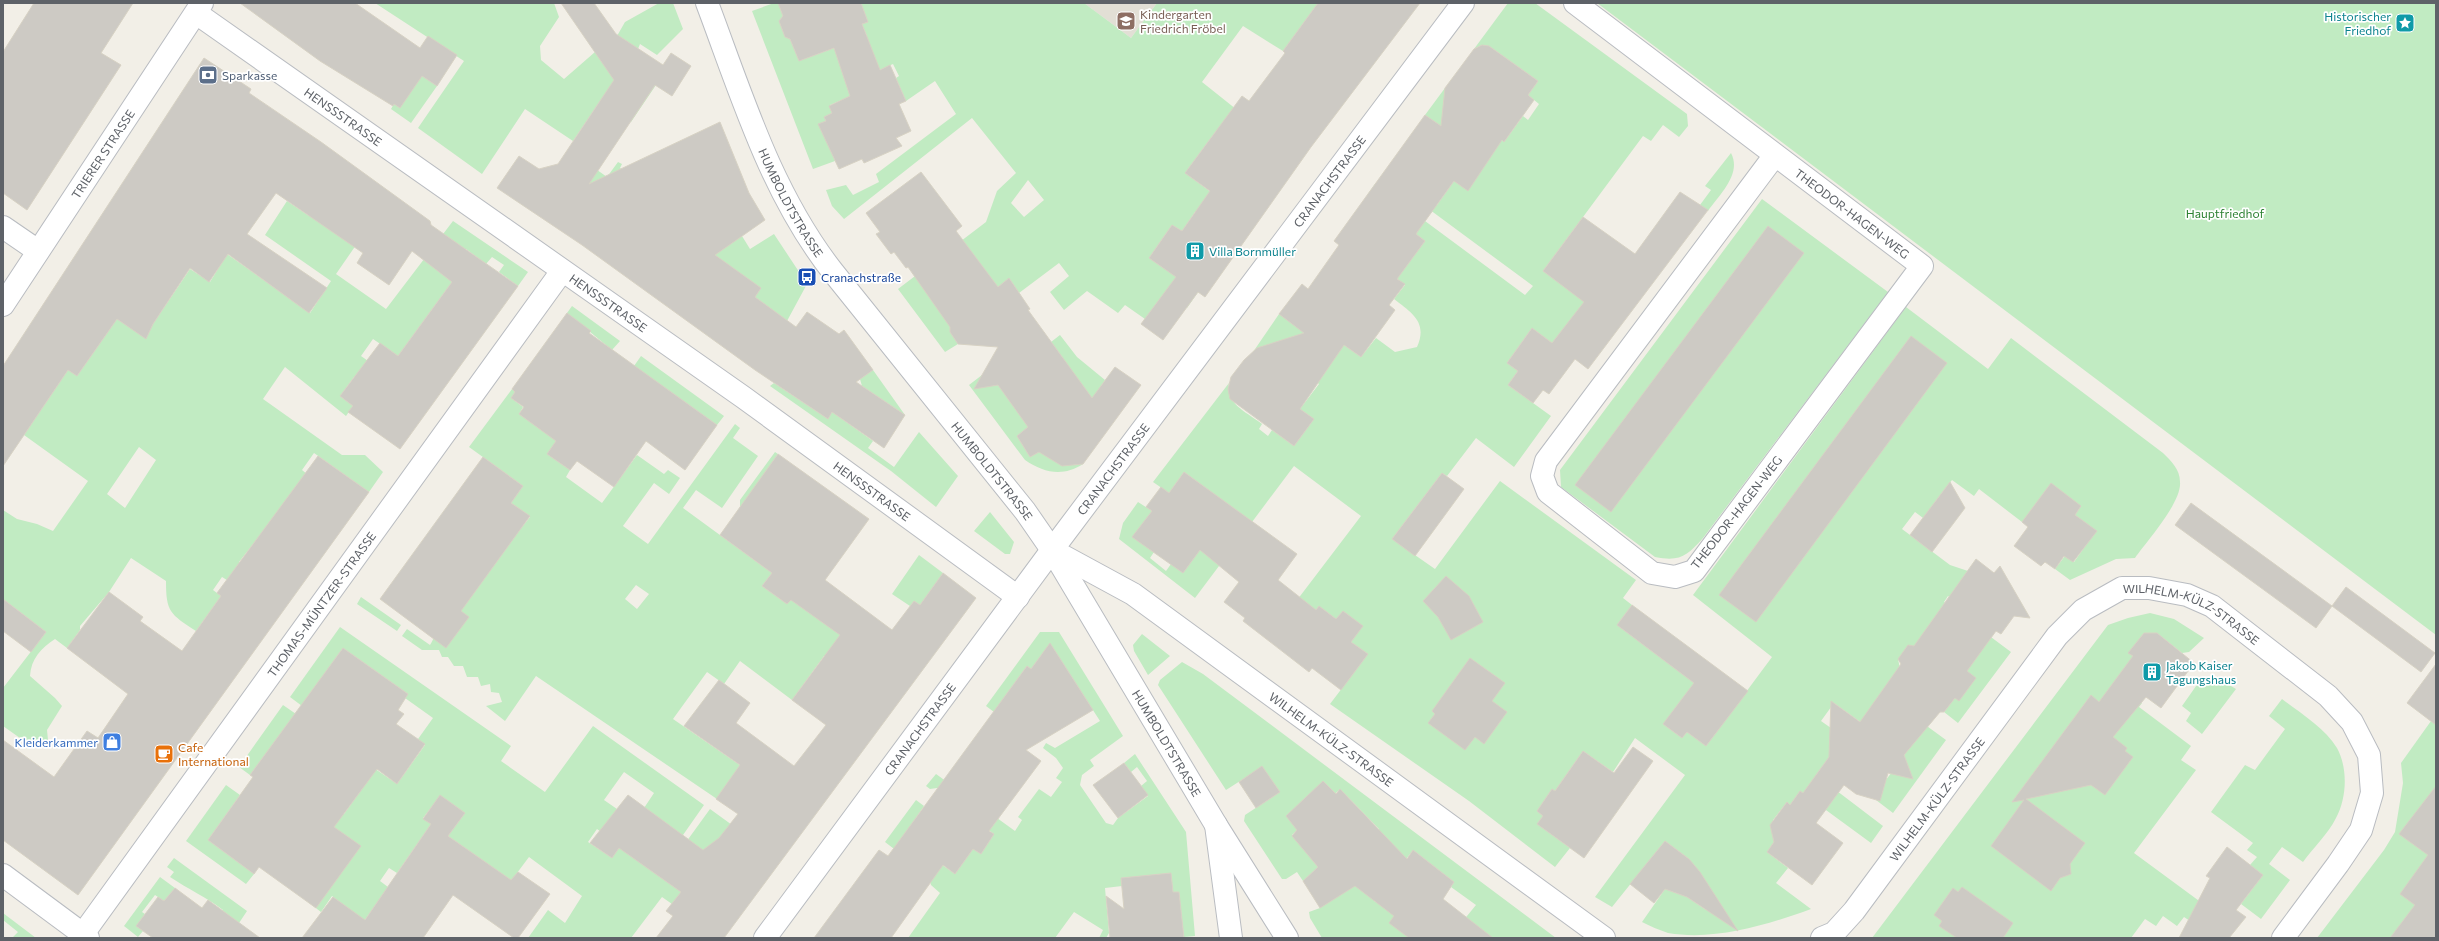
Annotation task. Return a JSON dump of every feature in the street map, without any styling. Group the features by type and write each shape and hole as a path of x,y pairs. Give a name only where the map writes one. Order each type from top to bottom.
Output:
{"street":[{"name":"HUMBOLDTSTRASSE","path":"706,3 762,148 782,194 806,235 833,272 1025,511 1052,550 1216,825 1287,938"},
{"name":"CRANACHSTRASSE","path":"765,938 1052,550 1464,3"},
{"name":"THEODOR-HAGEN-WEG","path":"1575,3 1922,266 1694,570 1675,577 1652,573 1548,492 1542,476 1546,461 1775,155"},
{"name":"TRIERER STRASSE","path":"3,305 199,8"},
{"name":"HENSSSTRASSE","path":"199,8 562,271 743,397 1018,597"},
{"path":"3,227 38,251"},
{"name":"THOMAS-MÜNTZER-STRASSE","path":"84,937 562,271"},
{"name":"WILHELM-KÜLZ-STRASSE","path":"1052,550 1133,594 1604,938"},
{"name":"WILHELM-KÜLZ-STRASSE","path":"1822,938 1834,933 1854,912 2057,636 2083,610 2122,588 2149,588 2187,595 2212,606 2328,696 2352,722 2369,755 2372,794 2361,830 2338,864 2283,938"},
{"path":"1216,825 1231,938"},
{"path":"3,875 84,937"}],"shaded area":[{"name":"Kindergarten Friedrich Fröbel","path":"1084,3 1157,3 1131,38"}],"green space":[{"path":"375,3 554,3 559,17 540,46 541,60 564,79 595,52 617,36 625,22 659,3 673,3 683,29 657,55 640,44 638,49 656,85 631,122 600,101 573,141 525,109 482,174 418,128 464,61"},
{"path":"778,3 783,16 779,21 785,37 790,39 799,61 867,36 862,24 868,22 861,3 1084,3 1131,38 1157,3 1318,3 1283,51 1243,26 1202,82 1281,145 1216,131 1185,173 1246,218 1212,224 1195,212 1182,231 1172,225 1149,258 1198,292 1187,308 1166,292 1145,319 1125,305 1118,313 1087,291 1064,310 1050,292 1069,276 1059,263 1019,293 1009,278 950,327 950,332 958,344 945,352 898,289 986,222 997,191 1016,173 972,118 844,219 832,206 826,190 846,185 853,195 879,182 876,174 956,114 935,81 906,101 896,78 899,76 893,64 868,75 873,86 830,105 832,113 824,117 826,121 819,124 835,161 813,169 752,11","holes":["1028,180 1044,200 1024,217 1011,203"]},
{"path":"1508,3 1535,3 1687,114 1688,126 1679,137 1663,125 1651,141 1643,136 1543,271 1595,308 1572,339 1561,332 1552,343 1532,328 1507,363 1518,371 1508,385 1551,416 1514,467 1476,438 1447,476 1442,473 1392,539 1435,569 1500,481 1636,580 1623,598 1632,605 1617,625 1713,697 1663,724 1682,738 1687,732 1706,746 1772,657 1693,595 1906,307 1988,369 2011,338 2163,453 2174,466 2180,477 2179,490 2176,500 2163,521 2135,558 2116,559 2070,580 2055,569 2065,556 2074,562 2096,531 2075,515 2081,506 2022,522 1979,489 1974,496 1952,480 1934,503 1942,532 1915,512 1902,529 1950,565 1968,571 1953,600 1948,596 1944,602 2011,652 1958,723 1944,712 1955,698 1914,646 1898,659 1909,713 1946,740 1893,813 1876,800 1882,785 1892,772 1901,776 1908,767 1902,758 1905,754 1834,703 1821,721 1838,733 1833,752 1816,775 1883,826 1871,843 1800,791 1790,805 1787,802 1773,820 1774,842 1767,852 1788,868 1776,883 1811,909 1777,921 1741,930 1704,935 1668,933 1642,922 1665,889 1687,897 1706,910 1712,909 1689,859 1665,841 1612,907 1595,897 1685,775 1635,738 1613,772 1583,751 1555,791 1552,789 1537,811 1543,816 1537,824 1570,848 1555,867 1469,801 1330,704 1368,654 1351,642 1362,626 1343,611 1336,619 1319,606 1308,620 1272,633 1361,516 1294,466 1195,598 1119,539 1123,523 1138,502 1152,511 1133,537 1154,552 1150,558 1166,571 1171,564 1183,573 1231,507 1184,472 1169,493 1153,482 1229,383 1228,390 1234,402 1238,407 1262,424 1259,429 1268,436 1272,430 1294,446 1314,419 1300,409 1319,384 1271,349 1253,352 1279,314 1305,333 1344,345 1361,357 1376,338 1395,352 1417,347 1421,331 1419,325 1412,314 1394,299 1405,285 1396,278 1425,241 1416,234 1418,231 1368,194 1375,184 1525,295 1533,286 1422,204 1437,205 1454,181 1449,132 1425,115 1445,88 1449,102 1504,142 1523,116 1528,120 1539,104 1528,95 1538,81 1489,46 1482,45 1474,49"},
{"name":"Hauptfriedhof","path":"1597,3 2436,3 2436,635"},
{"path":"416,72 437,86 411,123 391,109 394,104 400,108"},
{"path":"1731,153 1734,161 1732,176 1728,184 1708,211 1700,205 1711,190 1705,186"},
{"path":"579,157 607,177 618,162 622,164 620,168 653,190 742,236 750,249 774,234 807,284 787,321 755,297 761,288 559,174"},
{"path":"1762,199 1888,292 1703,538 1687,553 1677,558 1671,559 1655,557 1561,487 1560,470"},
{"path":"287,201 309,216 319,203 363,235 336,274 386,309 453,221 528,272 518,286 499,272 504,265 492,257 486,264 466,249 452,282 398,356 373,339 361,356 371,363 354,377 340,396 353,406 346,416 285,367 263,399 342,455 365,455 383,472 369,492 314,453 302,470 313,479 257,539 239,562 247,568 235,585 222,577 213,590 221,596 196,631 175,616 171,611 167,600 166,581 131,558 109,592 80,626 80,630 67,648 55,639 41,650 32,664 30,676 62,706 47,730 48,740 27,743 3,726 3,688 46,632 3,599 3,510 17,519 37,524 53,531 88,481 24,435 68,370 77,376 117,319 146,338 153,324 190,269 210,282 227,254 310,313 331,281 265,235","holes":["139,447 156,460 125,508 107,494"]},
{"path":"572,306 620,341 612,350 567,313"},
{"path":"1060,335 1077,357 1105,380 1088,405 1061,401 1017,436 1030,457 1044,449 1052,459 1060,464 1083,464 1068,471 1054,472 1039,468 1025,460 969,385 982,375 991,386 998,385 1063,358 1051,342"},
{"path":"641,356 724,416 717,425 634,366"},
{"path":"873,370 905,415 862,386 860,379"},
{"path":"774,383 828,419 832,412 873,441 868,448 894,467 919,432 958,476 936,507 891,471 770,386"},
{"path":"512,389 515,392 511,398 523,407 519,414 540,429 574,417 547,454 570,470 566,477 602,503 637,455 664,474 668,470 680,478 669,494 654,483 623,526 648,544 735,424 740,428 733,438 758,456 722,508 696,490 683,508 772,573 762,586 787,604 797,591 847,628 838,666 824,656 792,700 740,661 724,684 707,672 673,719 773,788 748,800 717,799 536,676 505,721 486,706 502,702 499,693 491,692 490,684 481,686 478,677 467,677 463,666 454,666 448,657 442,657 439,650 422,650 402,636 407,629 430,645 445,603 448,599 511,539 530,517 511,503 523,486 469,447","holes":["636,585 649,594 637,609 625,599"]},
{"path":"775,452 778,454 740,509 740,500"},
{"path":"990,512 1014,542 1010,554 1005,554 974,531"},
{"path":"919,555 943,573 920,605 914,601 910,606 892,594"},
{"path":"361,597 401,625 397,631 357,604"},
{"path":"2150,613 2174,619 2204,638 2189,652 2182,653 2157,633 2144,633 2129,653 2133,656 2128,692 2142,703 2139,707 2191,746 2181,760 2196,770 2134,853 2225,920 2196,925 2184,917 2177,926 2163,916 2156,926 2145,919 2131,938 1872,938 2108,625 2128,618"},
{"path":"340,627 511,746 501,761 545,792 593,726 704,805 669,855 644,808 654,793 624,772 604,800 617,809 611,839 597,829 588,842 612,858 620,846 628,854 681,892 672,904 662,897 631,938 528,938 548,910 565,923 582,896 529,857 511,881 448,836 465,813 440,796 423,818 431,824 397,873 389,868 380,881 388,887 364,921 332,896 321,912 308,902 331,806 344,814 362,789 282,732 250,775 239,767 283,705 397,784 425,745 418,739 433,718 405,698 408,694 343,648 302,706 290,697"},
{"path":"1040,632 1059,632 1123,736 1090,760 1094,766 1082,775 1080,785 1106,823 1113,825 1118,818 1148,796 1141,786 1147,781 1137,767 1131,772 1124,763 1135,754 1186,832 1195,936 1184,937 1179,892 1173,892 1171,873 1121,878 1122,886 1105,888 1109,933 1106,938 1099,938 1103,930 1074,912 1055,938 908,938 940,893 931,885 928,875 885,842 916,800 924,806 909,828 918,848 955,874 973,849 981,854 994,834 986,828 988,825 937,788 930,789 926,786 936,774 1015,831 1022,820 1018,817 1039,789 1051,797 1062,782 1056,778 1063,768 1056,758 1043,748 1046,743 1055,748 1100,721 1053,648 1042,654 1031,669 1027,666 994,712 986,706"},
{"path":"1142,634 1170,656 1148,675 1134,651 1133,645"},
{"path":"1182,662 1203,674 1556,938 1449,938 1476,905 1451,887 1454,882 1413,850 1374,901 1445,938 1322,938 1310,918 1309,912 1320,908 1379,829 1340,789 1292,835 1318,867 1303,881 1297,872 1286,879 1282,879 1244,821 1245,815 1280,792 1262,767 1226,790 1158,685 1160,680"},
{"path":"2201,679 2226,683 2236,689 2202,734 2186,721 2191,713 2182,706"},
{"path":"2282,699 2319,727 2332,741 2341,756 2345,783 2340,810 2333,824 2303,862 2282,847 2269,864 2290,880 2261,919 2241,904 2263,875 2250,865 2257,857 2247,850 2253,843 2211,812 2245,765 2255,770 2285,729 2269,716"},
{"path":"2436,714 2436,938 2317,938 2384,850 2395,832 2403,783 2401,763"},
{"path":"226,785 240,795 208,840 254,874 246,884 186,841"},
{"path":"710,809 739,830 708,853 668,867"},
{"path":"174,858 247,911 233,932 216,920 223,910 170,877 174,872 167,867"},
{"path":"160,877 175,888 164,901 155,895 142,912 145,914 136,926 143,931 138,937 124,926"},
{"path":"3,913 36,938 12,938 18,932 3,920"}],"building":[{"path":"34,3 133,3 101,53 121,65 27,210 3,193 3,52"},
{"path":"240,3 355,3 420,48 428,36 457,55 437,86 422,76 400,108 394,104 393,106 320,61"},
{"path":"561,3 594,3 616,34 663,65 671,53 691,66 672,96 655,85 589,184 720,122 749,193 765,220 715,255 761,288 755,297 796,327 807,312 839,334 844,330 873,370 856,382 905,415 884,448 832,412 828,419 755,370 582,245 497,188 519,156 539,169 558,164 614,80"},
{"path":"778,3 861,3 868,22 862,24 880,70 890,65 906,101 899,104 911,131 896,138 902,146 864,163 862,159 839,169 818,124 826,121 824,117 832,113 829,106 850,96 834,48 799,61 790,39 785,37 779,21 783,16"},
{"path":"1318,3 1420,3 1311,147 1205,297 1198,292 1163,340 1141,324 1176,277 1149,258 1172,225 1182,231 1210,191 1185,173 1242,96 1249,101 1285,53 1283,51"},
{"path":"1482,45 1489,46 1538,81 1528,95 1534,100 1504,142 1502,140 1468,191 1454,181 1418,231 1416,234 1425,241 1397,279 1405,284 1389,305 1395,310 1361,357 1344,345 1300,409 1314,419 1294,446 1230,399 1228,389 1231,377 1244,360 1257,348 1304,333 1279,314 1302,284 1308,289 1339,245 1334,241 1425,115 1441,126 1445,88 1474,49"},
{"path":"204,58 251,89 249,93 321,142 430,221 431,225 518,286 400,449 348,412 353,406 340,396 380,343 398,356 452,282 412,251 389,285 357,263 363,253 276,193 247,234 327,288 309,313 228,254 209,282 190,268 153,324 146,339 117,319 77,376 68,370 3,466 3,366"},
{"path":"921,172 962,226 956,231 998,287 1009,278 1030,309 1028,310 1092,398 1115,367 1141,385 1083,464 1062,466 1039,452 1030,457 1017,436 1028,427 998,385 974,389 998,347 958,344 950,332 950,327 908,267 906,268 894,252 891,254 876,234 880,232 866,213"},
{"path":"1680,192 1708,210 1588,369 1575,359 1549,394 1543,390 1533,403 1508,385 1518,371 1507,363 1532,328 1552,343 1584,302 1543,271 1583,217 1635,254"},
{"path":"1768,226 1804,253 1611,512 1575,485"},
{"path":"567,313 591,331 589,333 717,425 685,470 646,441 614,487 577,461 570,470 547,454 556,441 519,414 524,407 511,398 515,392 512,389"},
{"path":"1911,336 1947,363 1756,622 1719,595"},
{"path":"778,454 869,519 825,580 892,630 914,601 920,605 943,573 976,598 724,938 656,938 673,916 666,911 681,892 619,848 612,858 590,843 628,795 703,850 719,838 738,814 716,799 740,765 684,726 719,680 750,703 736,723 794,766 826,725 792,700 840,635 791,600 787,604 762,586 772,573 720,535"},
{"path":"318,456 369,492 78,895 3,840 3,740 54,777 87,731 98,738 128,694 67,648 109,592 143,617 140,621 182,651 221,596 217,593"},
{"path":"483,457 523,486 511,503 530,516 461,611 469,617 446,648 380,599"},
{"path":"1184,472 1297,554 1278,580 1316,610 1319,606 1336,619 1343,611 1363,626 1351,642 1368,654 1341,690 1312,668 1309,672 1243,621 1245,618 1224,602 1239,582 1200,550 1183,573 1132,537 1152,511 1146,507 1161,487 1169,493"},
{"path":"1442,473 1464,489 1415,556 1392,539"},
{"path":"1950,482 1965,508 1932,552 1910,535"},
{"path":"2051,483 2081,506 2075,515 2097,531 2073,562 2064,556 2055,569 2045,562 2041,566 2014,546 2028,527 2022,522"},
{"path":"2191,503 2332,606 2316,628 2175,525"},
{"path":"1976,559 1994,573 2000,566 2030,618 2014,616 2001,634 1996,631 1967,671 1976,678 1959,701 1955,698 1944,712 1940,712 1904,755 1913,779 1888,773 1880,801 1856,794 1844,785 1816,823 1843,843 1812,885 1767,852 1774,842 1770,825 1787,802 1790,805 1800,791 1803,793 1829,757 1831,701 1860,722 1901,664 1898,659 1908,645 1914,646"},
{"path":"1446,576 1469,596 1483,622 1451,640 1438,617 1423,601"},
{"path":"2346,587 2435,653 2421,672 2332,606"},
{"path":"3,599 46,632 31,652 3,631"},
{"path":"1632,605 1748,691 1706,746 1687,732 1682,738 1663,724 1694,683 1617,625"},
{"path":"2144,633 2157,633 2194,663 2161,708 2146,697 2113,737 2127,748 2125,751 2133,757 2105,795 2091,785 2026,799 2085,843 2070,864 2071,874 2060,878 2051,891 1991,846 2024,800 2012,802 2091,695 2099,702 2133,656 2128,653"},
{"path":"1050,643 1093,710 1026,750 1041,761 989,831 994,834 981,854 973,849 955,874 943,865 891,938 814,938 879,850 888,856 1027,666 1031,669"},
{"path":"343,648 408,694 398,710 404,714 396,724 425,744 397,784 377,769 334,827 361,846 316,908 259,867 254,874 208,840 253,777 250,775"},
{"path":"1470,658 1505,683 1492,701 1507,712 1484,744 1475,737 1465,750 1428,723 1435,714 1432,711"},
{"path":"2436,664 2436,725 2407,703"},
{"path":"1633,747 1653,761 1584,858 1537,824 1543,816 1537,811 1552,789 1555,791 1583,751 1614,773"},
{"path":"1124,763 1148,795 1118,818 1093,785"},
{"path":"1262,766 1280,792 1256,808 1239,782"},
{"path":"1323,781 1336,794 1340,789 1407,859 1413,850 1454,882 1443,899 1493,938 1409,938 1389,923 1394,916 1355,886 1320,908 1303,881 1318,867 1292,836 1297,830 1286,816"},
{"path":"2436,786 2436,938 2390,938 2415,905 2400,894 2428,855 2399,834"},
{"path":"440,795 465,813 448,836 511,880 518,872 550,894 518,938 514,938 453,895 423,938 302,938 333,897 365,920 431,824 423,819"},
{"path":"1665,841 1689,859 1700,872 1738,931 1687,897 1665,889 1654,903 1630,884"},
{"path":"2227,847 2263,875 2236,910 2246,917 2229,938 2179,938 2210,878 2206,876"},
{"path":"1171,873 1173,892 1179,892 1184,938 1110,938 1106,896 1124,909 1121,878"},
{"path":"1962,887 2013,923 2003,938 1957,938 1939,926 1942,921 1934,915 1953,888 1958,892"},
{"path":"175,888 202,908 208,900 260,938 153,938 136,926 158,897 164,901"}],"place":[{"name":"Kindergarten Friedrich Fröbel","path":"1126,21"},
{"name":"Historischer Friedhof","path":"2405,23"},
{"name":"Sparkasse","path":"208,75"},
{"name":"Villa Bornmüller","path":"1195,251"},
{"name":"Cranachstraße","path":"807,277"},
{"name":"Jakob Kaiser Tagungshaus","path":"2152,672"},
{"name":"Kleiderkammer","path":"112,742"},
{"name":"Cafe International","path":"164,754"}]}
